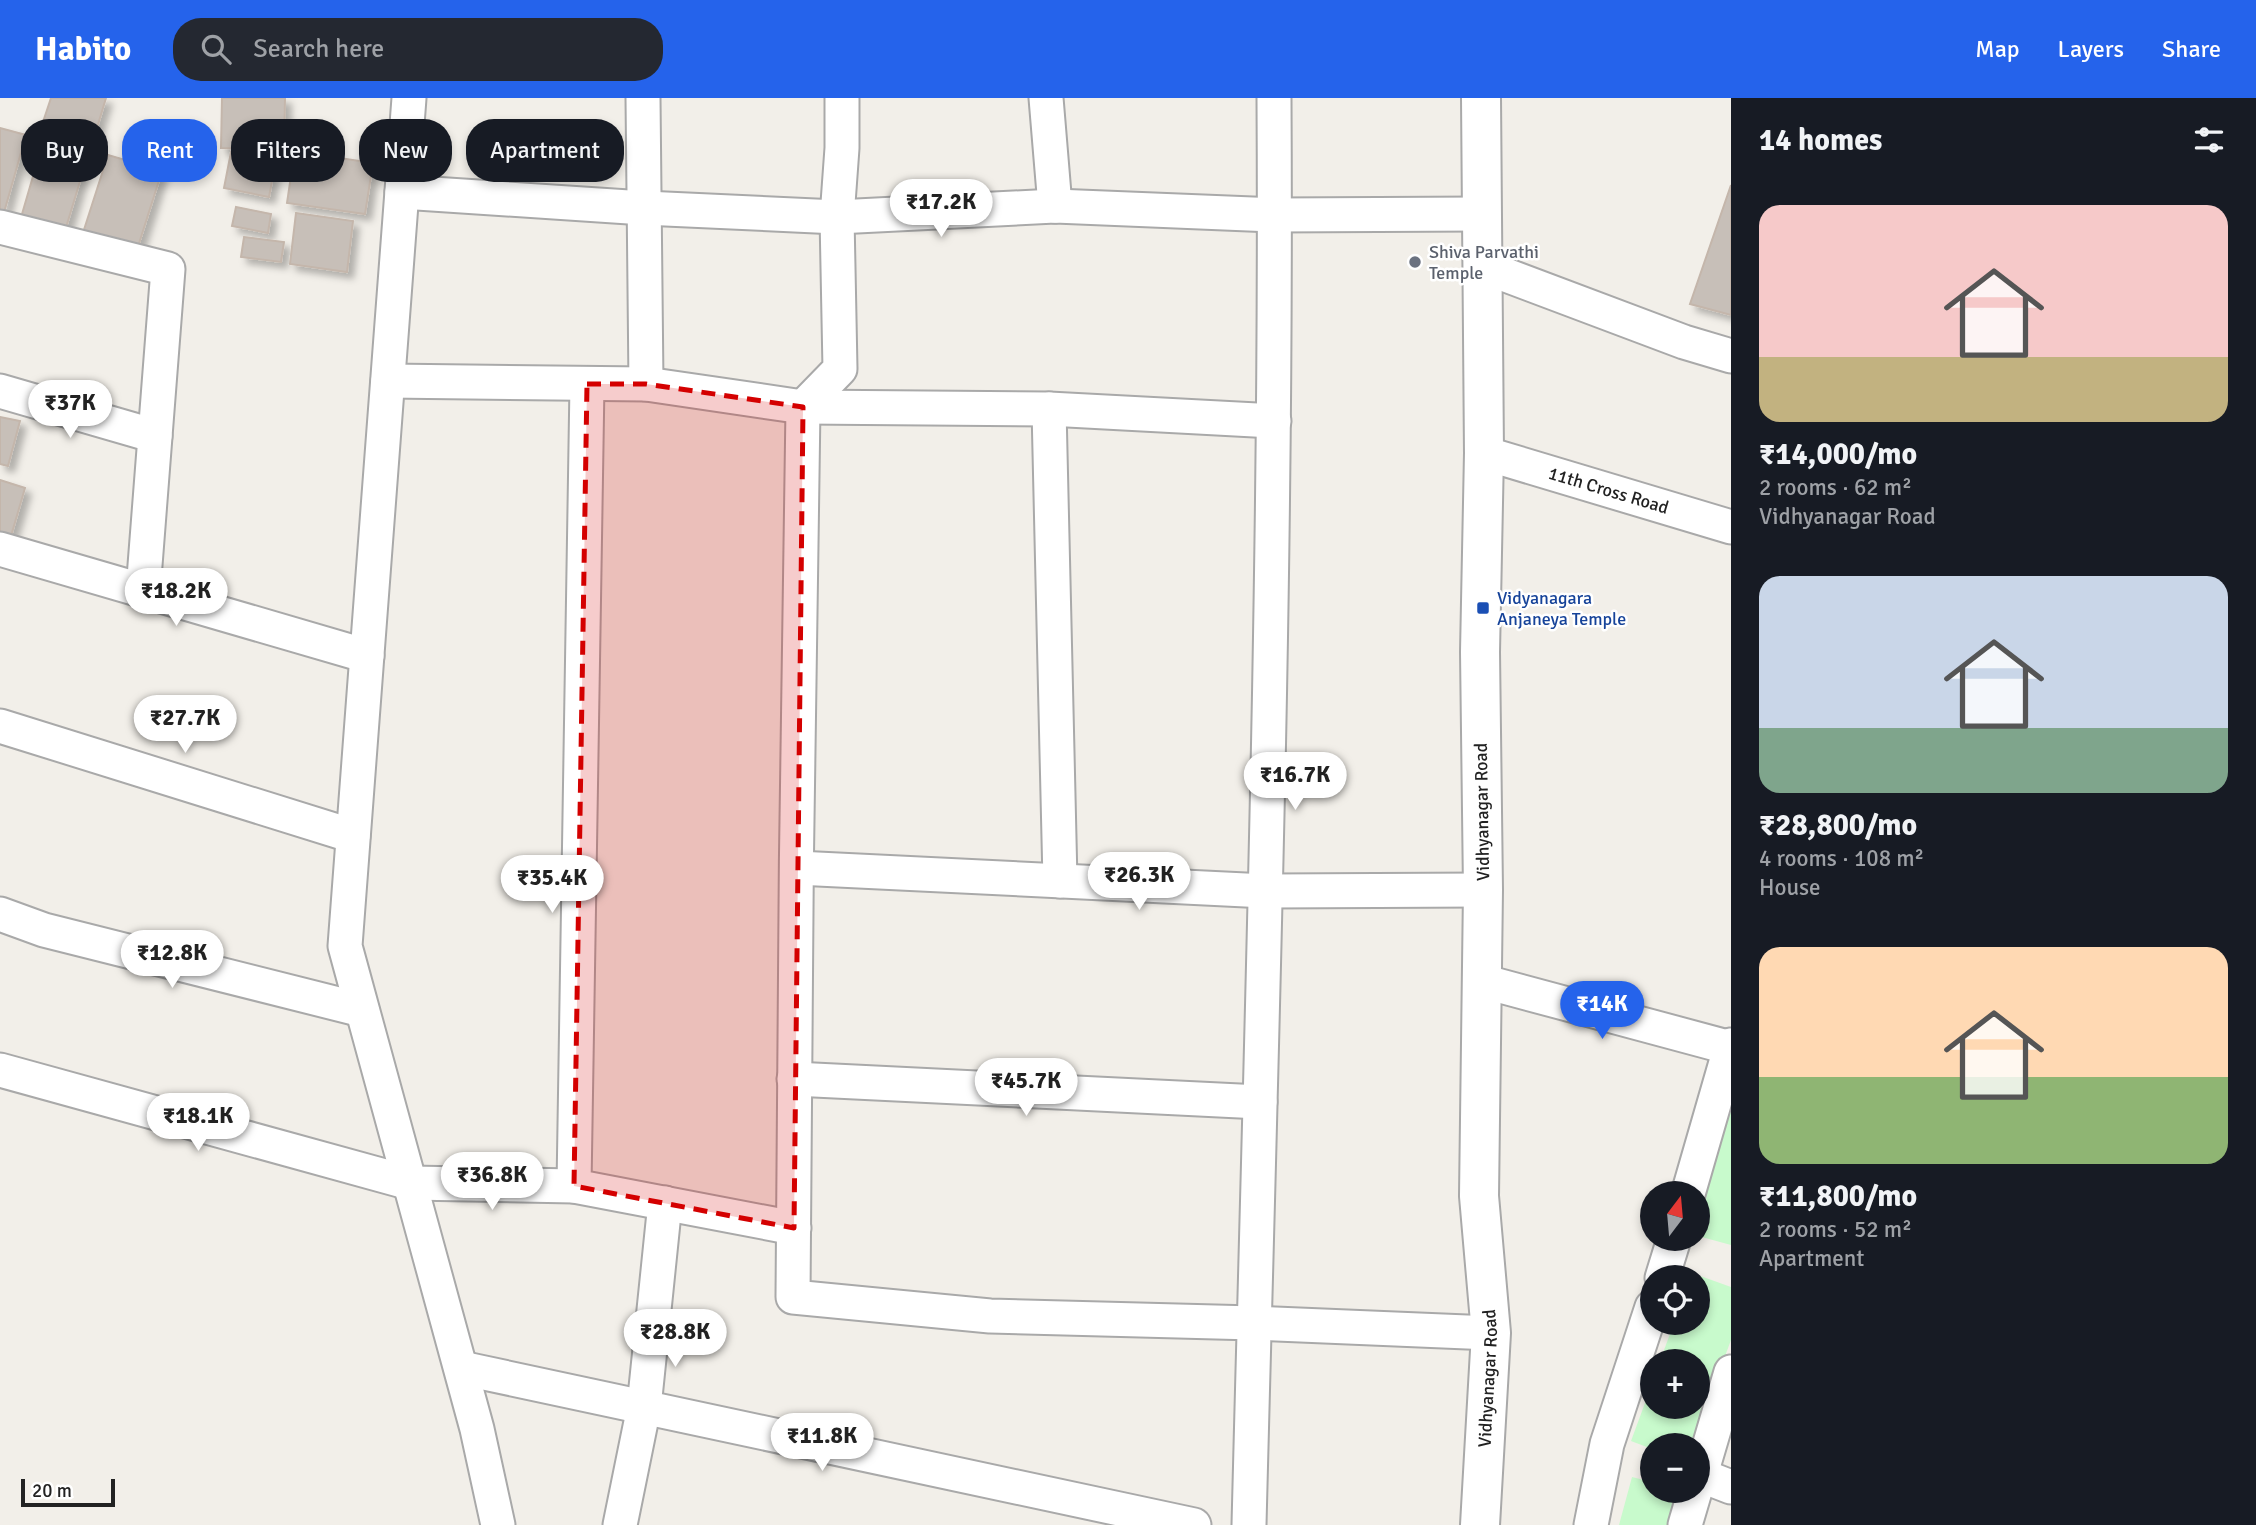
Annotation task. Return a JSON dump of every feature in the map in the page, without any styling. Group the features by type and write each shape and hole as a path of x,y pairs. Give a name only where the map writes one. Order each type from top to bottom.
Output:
{"street":[{"path":"409,98 345,946 461,1368 498,1525"},
{"path":"643,98 646,384"},
{"path":"842,98 837,217 840,369 803,407 796,783 793,1297 990,1316 1491,1333"},
{"path":"1046,98 1055,206"},
{"path":"1249,1525 1266,891 1274,421 1275,98"},
{"name":"Vidhyanagar Road","path":"1480,1525 1491,1333 1479,1196 1483,890 1480,652 1484,453 1481,98"},
{"path":"402,191 644,208 837,217 1055,206 1275,215 1481,214"},
{"path":"0,227 168,269 144,591"},
{"path":"1482,266 1684,342 1731,356"},
{"path":"388,381 646,384 803,407 1049,409 1274,421"},
{"path":"574,1186 587,384"},
{"path":"0,391 155,436"},
{"path":"1049,409 1060,881"},
{"name":"11th Cross Road","path":"1484,453 1731,527"},
{"path":"0,549 367,656"},
{"path":"0,726 353,835"},
{"path":"797,868 1266,891 1483,890"},
{"path":"0,914 44,930 362,1010"},
{"path":"1482,981 1731,1047 1692,1181"},
{"path":"0,1070 410,1183 574,1186 794,1228"},
{"path":"794,1079 1260,1102"},
{"path":"620,1525 644,1407 665,1203"},
{"path":"1591,1525 1607,1444 1643,1335"},
{"path":"461,1368 1194,1525"},
{"path":"1710,1443 1731,1372"},
{"path":"1710,1484 1731,1487"},
{"path":"1685,1525 1692,1503"}],"highlighted area":[{"path":"587,384 646,384 803,407 794,1228 574,1186"}],"green space":[{"path":"1731,1106 1731,1245 1710,1239 1710,1181"},
{"path":"1710,1279 1731,1287 1731,1340 1710,1397 1710,1349 1664,1349 1670,1335 1710,1335"},
{"path":"1640,1417 1640,1419 1702,1419 1696,1433 1640,1433 1640,1444 1631,1441"},
{"path":"1632,1477 1640,1479 1640,1503 1683,1503 1679,1525 1619,1525"}],"building":[{"path":"51,98 106,98 100,119 44,119"},
{"path":"222,98 285,98 285,119 231,119 231,148 221,148"},
{"path":"0,128 21,134 21,153 3,216 0,216"},
{"path":"231,152 231,182 272,182 269,197 224,188"},
{"path":"108,155 122,159 122,182 159,182 135,256 81,239 99,182 108,182"},
{"path":"345,159 359,161 359,182 370,182 365,214 287,203 290,182 345,182"},
{"path":"31,182 80,182 64,234 20,221"},
{"path":"1731,185 1731,315 1690,304"},
{"path":"236,207 271,214 268,233 232,226"},
{"path":"296,213 353,221 347,272 290,264"},
{"path":"244,237 284,242 281,262 241,257"},
{"path":"0,417 20,421 8,466 0,464"},
{"path":"0,480 25,488 11,536 0,533"}],"place":[{"name":"Shiva Parvathi Temple","path":"1415,262"},
{"name":"Vidyanagara Anjaneya Temple","path":"1483,608"}]}
